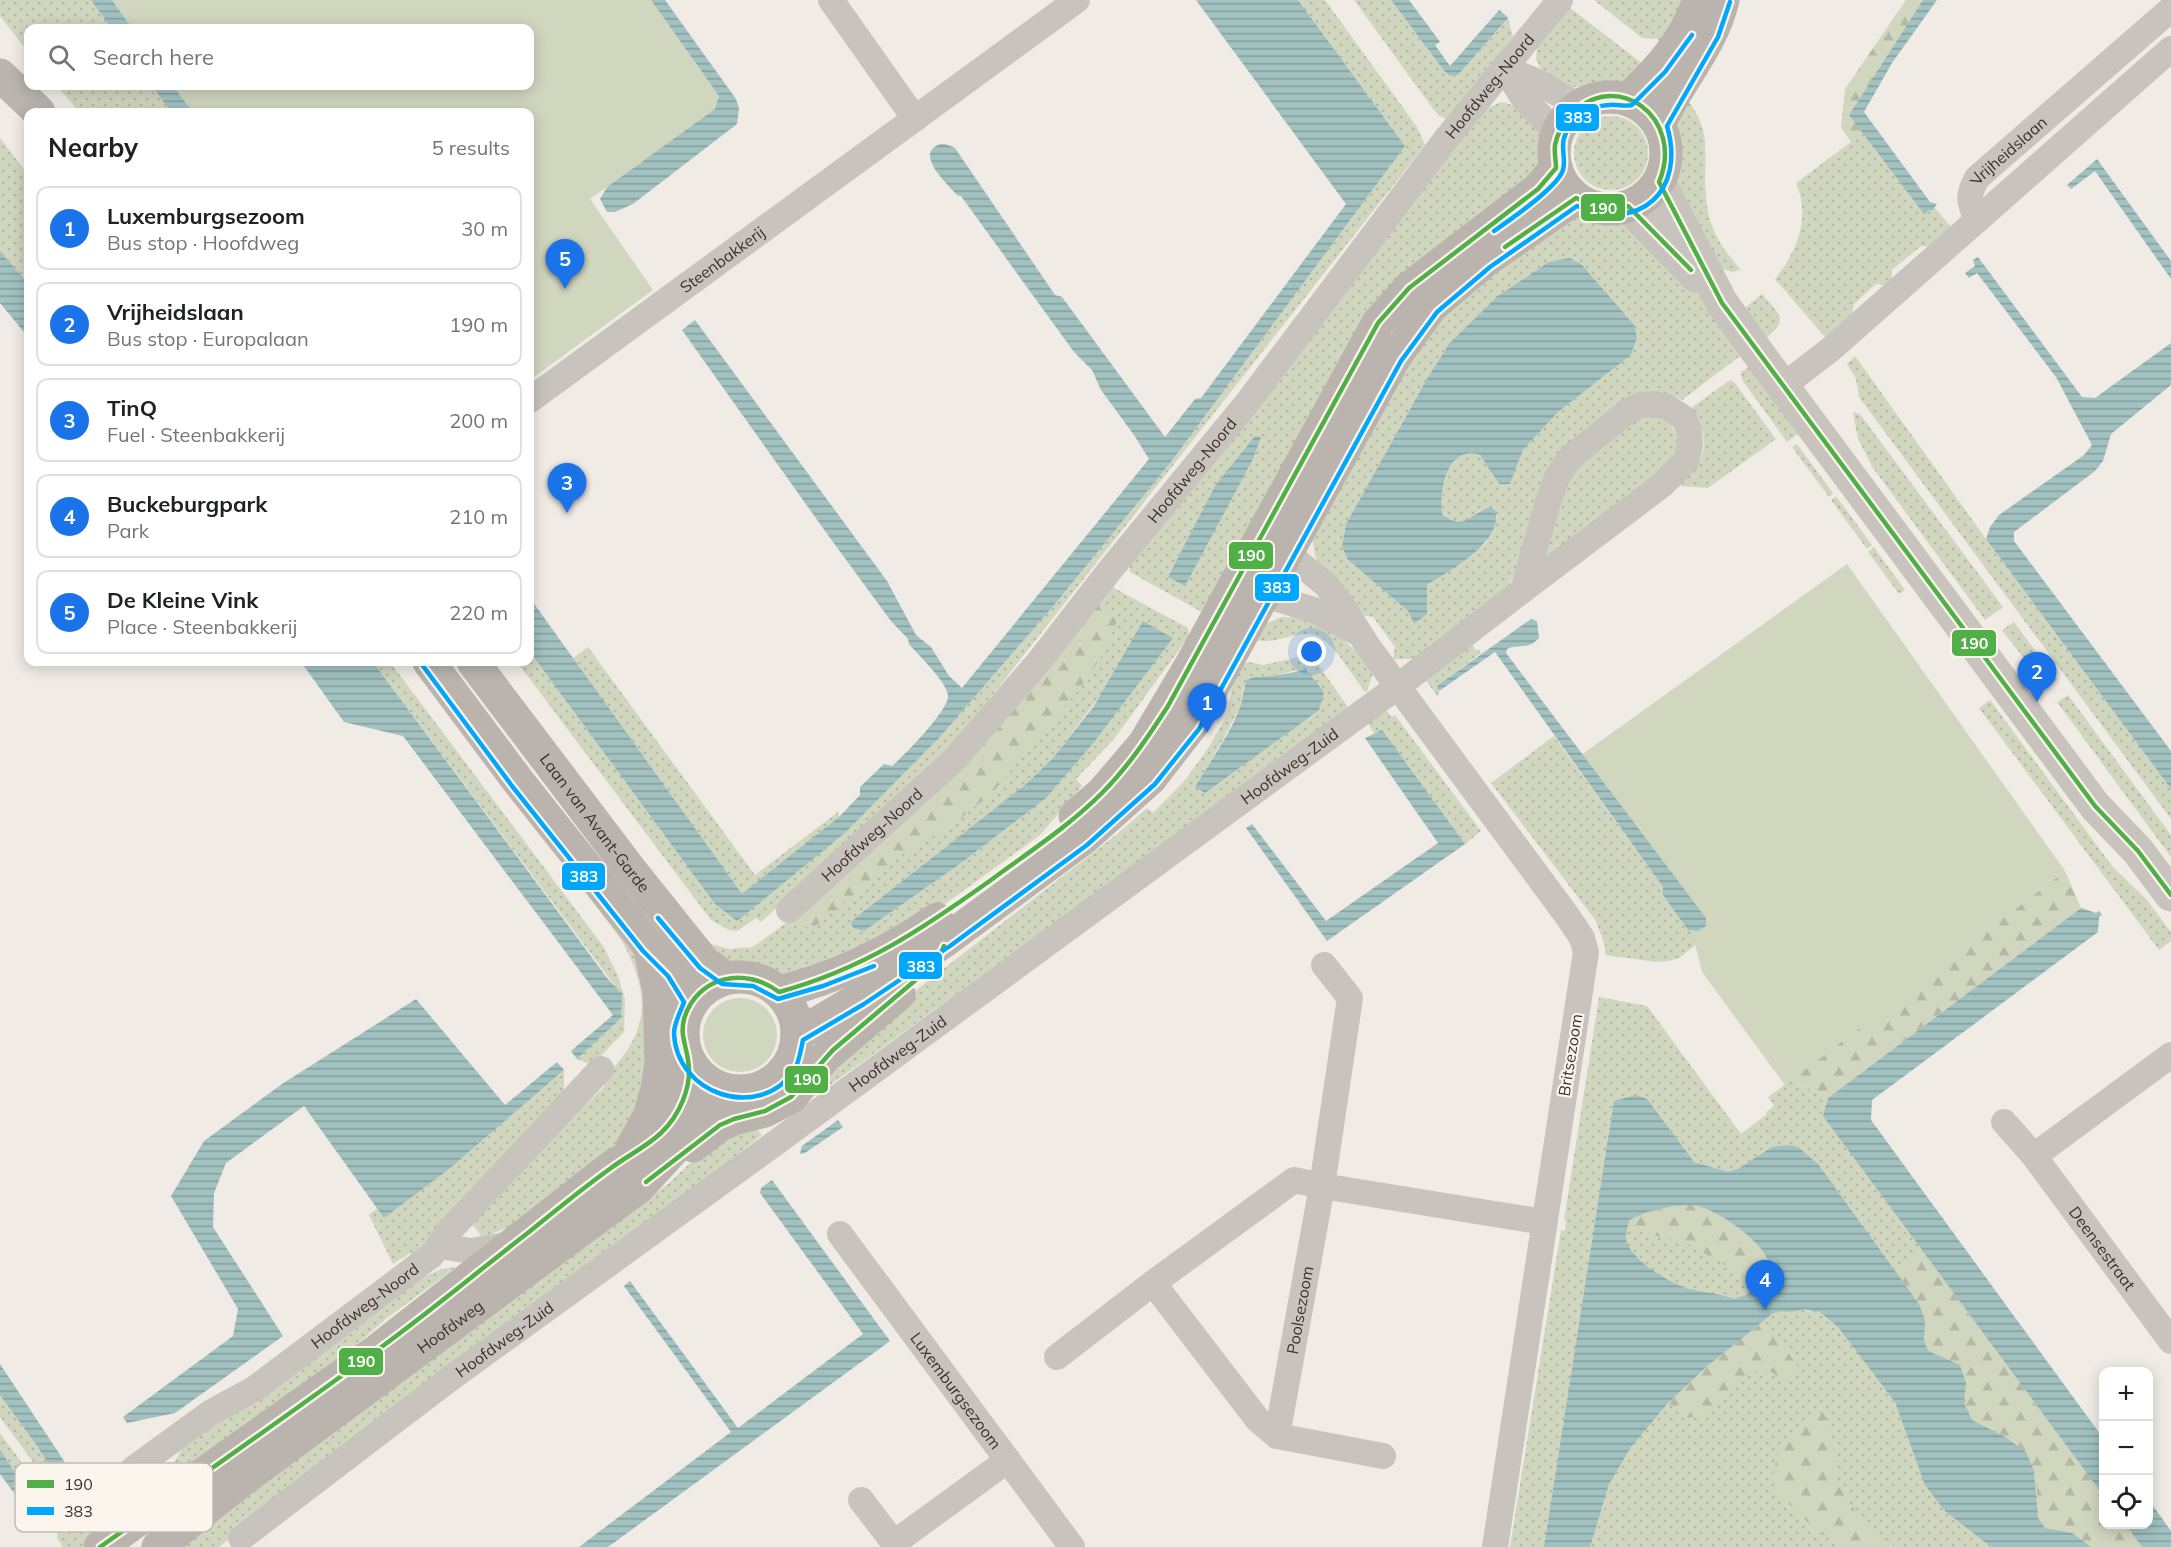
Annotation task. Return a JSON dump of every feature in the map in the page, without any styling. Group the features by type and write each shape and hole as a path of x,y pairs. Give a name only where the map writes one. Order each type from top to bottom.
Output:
{"main road":[{"path":"1628,99 1660,68 1675,49 1687,29 1699,0"},
{"path":"1659,124 1669,101 1708,43 1723,0"},
{"path":"0,75 35,108"},
{"path":"0,81 24,120"},
{"path":"1603,97 1628,99 1646,109 1659,124 1667,153 1663,173 1659,182 1645,197 1628,206 1601,208 1576,198 1563,184 1556,168 1554,150 1557,133 1566,117 1579,106 1603,97"},
{"path":"779,993 862,963 900,944 1058,831 1102,792 1144,744 1191,665 1378,323 1409,288 1538,189 1556,168"},
{"path":"797,1035 860,998 946,940 1083,839 1150,779 1192,725 1395,357 1431,307 1485,261 1576,198"},
{"name":"Laan van Avant-Garde","path":"432,666 518,781 649,946 670,964 692,1002"},
{"name":"Laan van Avant-Garde","path":"476,666 656,903 705,963 726,978"},
{"path":"639,1187 720,1125 765,1111 791,1097 832,1050 937,962 946,940"},
{"path":"623,1158 638,1139 649,1117 662,1062 659,991 649,946"},
{"path":"726,978 755,978 768,984 779,993 793,1012 797,1035 790,1062 782,1073 772,1082 747,1091 724,1089 702,1078 690,1062 684,1047 682,1031 685,1016 692,1002 703,990 726,978"},
{"name":"Hoofdweg","path":"213,1467 375,1352 623,1158 642,1149 658,1136 672,1120 682,1102 688,1082 690,1062"},
{"name":"Hoofdweg","path":"213,1503 639,1187 692,1129 724,1089"},
{"name":"Hoofdweg","path":"100,1547 121,1532"},
{"name":"Hoofdweg","path":"158,1547 177,1532"}],"street":[{"path":"831,0 915,119"},
{"name":"Steenbakkerij","path":"534,396 1077,0"},
{"name":"Hoofdweg-Noord","path":"789,909 955,759 1041,659 1110,570 1247,403 1446,140 1560,0"},
{"name":"Vrijheidslaan","path":"1977,220 1970,204 1969,192 1977,178 2171,9"},
{"name":"Vrijheidslaan","path":"1783,386 1831,349 2171,49"},
{"path":"1504,68 1538,82 1579,106"},
{"path":"1504,68 1524,99 1557,133"},
{"path":"2075,94 2094,117"},
{"path":"1659,182 1722,303"},
{"path":"1628,206 1722,303 2094,806 2138,851 2171,896"},
{"name":"Hoofdweg-Zuid","path":"241,1538 451,1378 1397,687 1662,485 1686,461 1690,445 1689,431 1684,418 1667,407 1654,404 1641,405 1628,411 1570,458 1557,477 1548,502 1523,590"},
{"path":"1264,595 1248,559 1287,553"},
{"name":"Britsezoom","path":"1287,553 1326,585 1397,687 1568,917 1582,938 1586,952 1494,1547"},
{"name":"Britsezoom","path":"1264,595 1314,610 1358,633"},
{"name":"Poolsezoom","path":"1277,1436 1322,1186 1350,998 1324,965"},
{"path":"2034,1156 2171,1055"},
{"name":"Hoofdweg-Noord","path":"142,1463 210,1413 254,1389 432,1255 450,1230 601,1069"},
{"name":"Deensestraat","path":"2004,1122 2034,1156 2171,1341"},
{"path":"1058,1357 1153,1283 1294,1180 1544,1222"},
{"name":"Luxemburgsezoom","path":"840,1234 1072,1547"},
{"path":"439,1246 471,1251 512,1244"},
{"path":"1153,1283 1258,1420 1277,1436 1383,1456"},
{"path":"861,1500 895,1545 1008,1460"}],"green space":[{"path":"0,0 91,0 108,24 24,24 24,47 0,16"},
{"path":"112,0 651,0 719,96 716,109 590,199 653,290 534,377 534,108 190,108 176,90 534,90 534,24 129,24"},
{"path":"1298,0 1325,0 1417,127 1425,145 950,749 911,788 761,922 756,918 737,931 729,930 711,920 520,666 534,666 534,657 715,904 737,920 845,833 940,737 1055,604 1171,462 1405,146"},
{"path":"1354,0 1391,0 1445,72 1458,75 1508,19 1513,36 1455,114 1447,119 1439,116 1434,110"},
{"path":"1594,0 1685,0 1666,46 1658,39 1642,38"},
{"path":"1906,0 1923,0 1849,115 1863,133 1851,142 1841,127 1845,89"},
{"path":"1569,7 1648,68 1624,84 1585,87 1571,87 1544,75 1536,59 1540,41"},
{"path":"60,90 155,90 168,108 76,108"},
{"path":"1682,94 1693,108 1704,134 1705,190 1711,224 1724,248 1741,270 1732,272 1723,269 1674,188 1678,156 1674,127"},
{"path":"1501,102 1518,108 1537,129 1543,145 1541,169 1404,282 1209,616 1130,572 1130,564 1486,109"},
{"path":"1604,116 1618,116 1632,122 1642,132 1648,146 1648,160 1642,174 1632,184 1618,190 1604,190 1590,184 1580,174 1574,160 1574,146 1580,132 1590,122"},
{"path":"1863,133 1924,214 1935,208 1953,229 1931,247 1921,246 1892,270 1892,281 1886,285 1876,284 1854,304 1852,314 1825,337 1775,279 1790,257 1802,221 1800,196 1796,183"},
{"path":"0,138 24,170 24,278 0,251"},
{"path":"1579,215 1624,221 1691,284 1744,353 1682,400 1671,395 1656,393 1581,435 1508,586 1416,659 1393,659 1395,647 1373,617 1360,615 1321,570 1315,556 1312,536 1425,322","holes":["1637,338 1631,355 1558,412 1523,450 1510,484 1499,484 1480,455 1460,456 1453,463 1445,482 1442,514 1457,522 1466,521 1480,510 1497,516 1493,531 1485,544 1427,585 1427,614 1413,623 1408,611 1347,559 1342,546 1346,524 1428,377 1449,344"]},
{"path":"1762,294 1780,317 1780,322 1764,339 1746,313 1746,307"},
{"path":"1855,356 1986,539 2171,789 2171,819 1859,397 1856,379 1847,364"},
{"path":"1753,364 1803,430 1787,442 1742,380 1741,372"},
{"path":"1730,380 1734,382 1776,439 1708,488 1681,486 1677,483 1700,460 1704,445 1702,429 1691,408"},
{"path":"1853,412 1860,414 2003,607 1985,620 1873,468 1858,439"},
{"path":"1652,416 1666,421 1677,437 1674,455 1667,466 1545,561 1557,506 1575,468 1590,452 1611,436 1641,417"},
{"path":"1797,444 1833,493 1829,497 1792,447"},
{"path":"1836,496 1872,545 1867,549 1831,500"},
{"path":"1874,547 1905,590 1899,594 1868,552"},
{"path":"1847,564 2065,871 1785,1085 1702,972 1687,912 1577,758"},
{"path":"1112,587 1188,628 1189,636 1114,739 1076,779 1082,786 1040,835 920,922 783,978 713,958 485,666 496,666 694,929 711,944 729,949 753,947 790,920 957,821","holes":["1153,626 1172,638 1091,746 1046,798 957,866 864,931 853,928 859,915 1026,784 1053,758"]},
{"path":"1100,602 1119,616 1105,651 1080,688 992,793 957,821 902,855 812,929 790,920 879,845 963,766 1017,707"},
{"path":"1281,617 1310,621 1323,626 1345,641 1373,673 1367,692 1323,639 1305,634 1268,641 1250,637 1263,625"},
{"path":"2014,622 2057,680 2046,687 2002,630"},
{"path":"1471,644 1481,653 1438,685 1438,697 1425,679"},
{"path":"588,647 755,875 838,812 839,817 742,895 572,659"},
{"path":"1308,655 1315,660 1350,710 815,1096 820,1078 871,1025 1116,835 1147,808 1153,813 1186,779 1209,747 1228,713 1231,690 1241,665 1249,662 1263,665","holes":["1306,671 1324,692 1195,787 1240,707 1243,688 1255,677"]},
{"path":"376,666 393,666 603,946 618,976 625,999 624,1032 592,1065 577,1059 621,1018 621,994"},
{"path":"418,666 638,955 653,1063 623,1139 588,1169 513,1225 483,1238 470,1222 524,1163 604,1087 608,1074 632,1041 638,1027 642,998 635,970 622,941"},
{"path":"2068,695 2171,835 2171,857 2057,702"},
{"path":"1990,700 2112,866 2147,900 2171,932 2171,941 2159,950 1979,708"},
{"path":"1385,709 1392,717 1395,715 1481,831 1465,844 1382,731 1374,734 1367,721"},
{"path":"1554,736 1663,887 1663,896 1703,939 1679,958 1656,962 1605,955 1605,946 1596,921 1491,783"},
{"path":"2065,871 2081,908 1828,1098 1791,1080"},
{"path":"1599,997 1647,1006 1741,1134 1767,1114 1766,1112 1774,1106 1768,1097 1791,1080 1828,1098 1826,1106 2099,1471 2099,1529 2143,1529 2157,1547 1510,1547 1561,1230 1565,1231 1566,1221 1564,1220"},
{"path":"733,998 747,998 761,1004 771,1014 777,1028 775,1049 761,1066 747,1072 733,1072 719,1066 709,1056 703,1042 703,1028 709,1014 719,1004"},
{"path":"564,1070 564,1093 414,1259 410,1253 393,1264 369,1215 377,1208 384,1218 448,1170"},
{"path":"756,1129 762,1135 714,1173 232,1528 235,1535 219,1547 171,1547 192,1532 213,1532 213,1517 575,1254 668,1184 703,1151 726,1138"},
{"path":"1673,1206 1701,1207 1727,1220 1742,1231 1766,1256 1771,1269 1768,1280 1755,1290 1743,1275 1686,1243 1628,1229 1629,1220 1647,1212"},
{"path":"1922,1251 2099,1490 2099,1529 2129,1529 2142,1547 2091,1547 2072,1533 2045,1528 2038,1512 2037,1481 2033,1469 2005,1437 1969,1415 1965,1398 1966,1383 1941,1357 1928,1351 1925,1321 1921,1311 1895,1271"},
{"path":"455,1268 387,1318 321,1376 195,1463 174,1463 182,1449 415,1281 439,1270"},
{"path":"1764,1321 1797,1365 1785,1383 1772,1372 1753,1371 1733,1384 1709,1412 1688,1418 1668,1403 1706,1367"},
{"path":"0,1395 48,1463 34,1463 0,1417"},
{"path":"1825,1412 1833,1444 1835,1472 1844,1494 1869,1527 1879,1536 1900,1547 1846,1547 1818,1532 1775,1490 1773,1473 1778,1455 1811,1416"},
{"path":"0,1433 22,1463 15,1463 15,1472 0,1450"},
{"path":"58,1532 96,1532 82,1547 63,1547 57,1538"}],"water":[{"path":"91,0 112,0 129,24 108,24"},
{"path":"651,0 665,0 736,99 739,108 737,124 633,204 615,212 607,212 600,199 607,187 715,109 719,96"},
{"path":"1196,0 1298,0 1405,146 1171,462 1055,604 940,737 845,833 737,921 715,904 534,657 534,604 742,894 839,817 860,795 860,787 884,764 892,766 906,753 942,710 948,695 937,676 891,621 830,538 682,330 695,320 887,581 916,635 931,647 949,676 962,688 1149,459 1101,390 1092,370 1074,352 961,196 957,195 936,171 930,157 931,151 941,144 955,148 1055,295 1062,297 1165,437 1195,399 1201,398 1346,204"},
{"path":"1391,0 1409,0 1440,42 1435,45 1450,66 1508,0 1524,0 1458,75 1451,76 1445,72"},
{"path":"1923,0 1937,0 1892,63 1864,112 1930,202 1937,204 1932,211 1924,214 1849,115"},
{"path":"155,90 176,90 190,108 168,108"},
{"path":"2097,159 2171,261 2171,279 2095,171 2071,189 2067,185"},
{"path":"0,251 24,278 24,332 0,303"},
{"path":"1978,257 2082,397 2095,398 2171,343 2171,385 2111,434 2103,461 2095,471 2014,532 2014,541 2171,751 2171,789 1986,539 1990,527 1999,515 2084,455 2092,445 2056,377 1977,273 1969,278 1965,273 1975,266 1973,260"},
{"path":"1570,258 1582,265 1634,325 1637,338 1631,355 1558,412 1523,450 1510,484 1499,484 1480,455 1469,454 1459,457 1453,463 1444,482 1442,514 1462,522 1490,507 1495,510 1496,522 1492,533 1473,554 1427,585 1427,614 1414,624 1408,611 1347,559 1342,546 1346,524 1428,377 1449,344 1498,296 1549,262"},
{"path":"1255,436 1261,437 1253,459 1185,586 1168,577 1215,486"},
{"path":"1531,619 1537,621 1539,638 1527,646 1507,649 1506,653 1706,918 1706,926 1698,931 1688,930 1663,895 1663,887 1495,652 1439,691 1437,688 1438,685"},
{"path":"1143,621 1173,638 1091,746 1046,798 957,866 864,931 853,928 851,922 859,915 1026,784 1053,758 1094,706"},
{"path":"304,666 376,666 607,978 622,994 621,1018 577,1059 571,1051 613,1015 403,736 344,722"},
{"path":"1306,670 1324,692 1319,710 1205,793 1195,787 1231,728 1240,707 1247,680"},
{"path":"1382,730 1465,844 1327,941 1246,828 1252,824 1326,921 1438,843 1365,738"},
{"path":"2081,908 2096,913 2099,911 2102,915 2099,917 2098,932 1872,1100 1871,1120 2099,1433 2099,1490 1823,1116 1828,1098"},
{"path":"416,999 505,1105 557,1062 564,1070 448,1170 384,1218 304,1106 226,1163 214,1193 213,1227 283,1336 175,1413 127,1423 123,1417 233,1336 238,1309 171,1196 204,1141 282,1084"},
{"path":"1636,1095 1647,1099 1694,1162 1728,1172 1738,1169 1772,1147 1789,1145 1798,1147 1818,1164 1919,1304 1925,1320 1924,1340 1928,1351 1960,1365 1966,1383 1964,1403 1972,1420 2005,1437 2026,1452 2034,1471 2038,1518 2045,1528 2072,1533 2091,1547 1991,1547 1945,1511 1925,1485 1895,1402 1838,1327 1820,1312 1805,1309 1791,1312 1779,1311 1772,1314 1706,1367 1668,1403 1631,1447 1609,1484 1590,1547 1544,1547 1614,1101","holes":["1673,1206 1694,1206 1711,1211 1750,1237 1761,1248 1768,1260 1771,1272 1767,1282 1761,1288 1734,1299 1681,1286 1642,1262 1634,1254 1626,1238 1629,1220 1647,1212"]},
{"path":"838,1120 843,1127 805,1153 800,1154 802,1146"},
{"path":"772,1180 890,1341 608,1547 579,1547 731,1432 624,1286 630,1281 738,1428 863,1334 760,1193 761,1188"},
{"path":"0,1364 66,1463 48,1463 0,1395"},
{"path":"0,1450 15,1472 15,1494 0,1474"},
{"path":"2153,1506 2171,1531 2171,1547 2142,1547 2129,1529 2153,1529"}],"pier":[{"path":"1504,0 1527,0 1511,20 1497,8"}],"transit line":[{"name":"383","path":"423,666 512,786 643,951 668,976 684,1002 674,1033 678,1054 689,1072 703,1085 721,1094 741,1097 760,1095 779,1087 796,1068 803,1040 864,1004 950,946 1087,845 1155,784 1199,729 1401,361 1437,312 1490,267 1577,206 1600,213 1620,214 1638,210 1653,201 1663,187 1670,170 1671,149 1667,126 1718,37 1730,2"},
{"name":"383","path":"1494,231 1533,203 1559,177 1564,166 1564,138 1571,125 1581,114 1602,106 1632,105 1665,72 1692,35"},
{"name":"190","path":"213,1468 393,1339 580,1191 661,1133 674,1118 686,1090 689,1070 683,1025 690,1004 700,993 711,985 737,978 752,979 779,992 809,983 865,960 965,898 1062,828 1102,793 1129,762 1168,706 1378,323 1409,288 1538,189 1556,168 1555,145 1569,117 1587,102 1606,96 1625,98 1641,106 1655,120 1663,138 1665,159 1659,182 1722,303 2095,806 2138,851 2171,895"},
{"name":"190","path":"1505,247 1576,198 1601,208 1628,206 1691,270"},
{"name":"383","path":"658,918 700,968 722,984 753,986 778,999 823,986 874,966"},
{"name":"190","path":"646,1182 720,1125 765,1111 791,1097 833,1050 937,962 944,946"},
{"name":"190","path":"100,1547 121,1532"}],"place":[{"name":"De Kleine Vink","path":"565,289"},
{"name":"TinQ","path":"567,513"},
{"name":"Vrijheidslaan","path":"2037,702"},
{"name":"Luxemburgsezoom","path":"1207,733"},
{"name":"Buckeburgpark","path":"1765,1310"}]}
